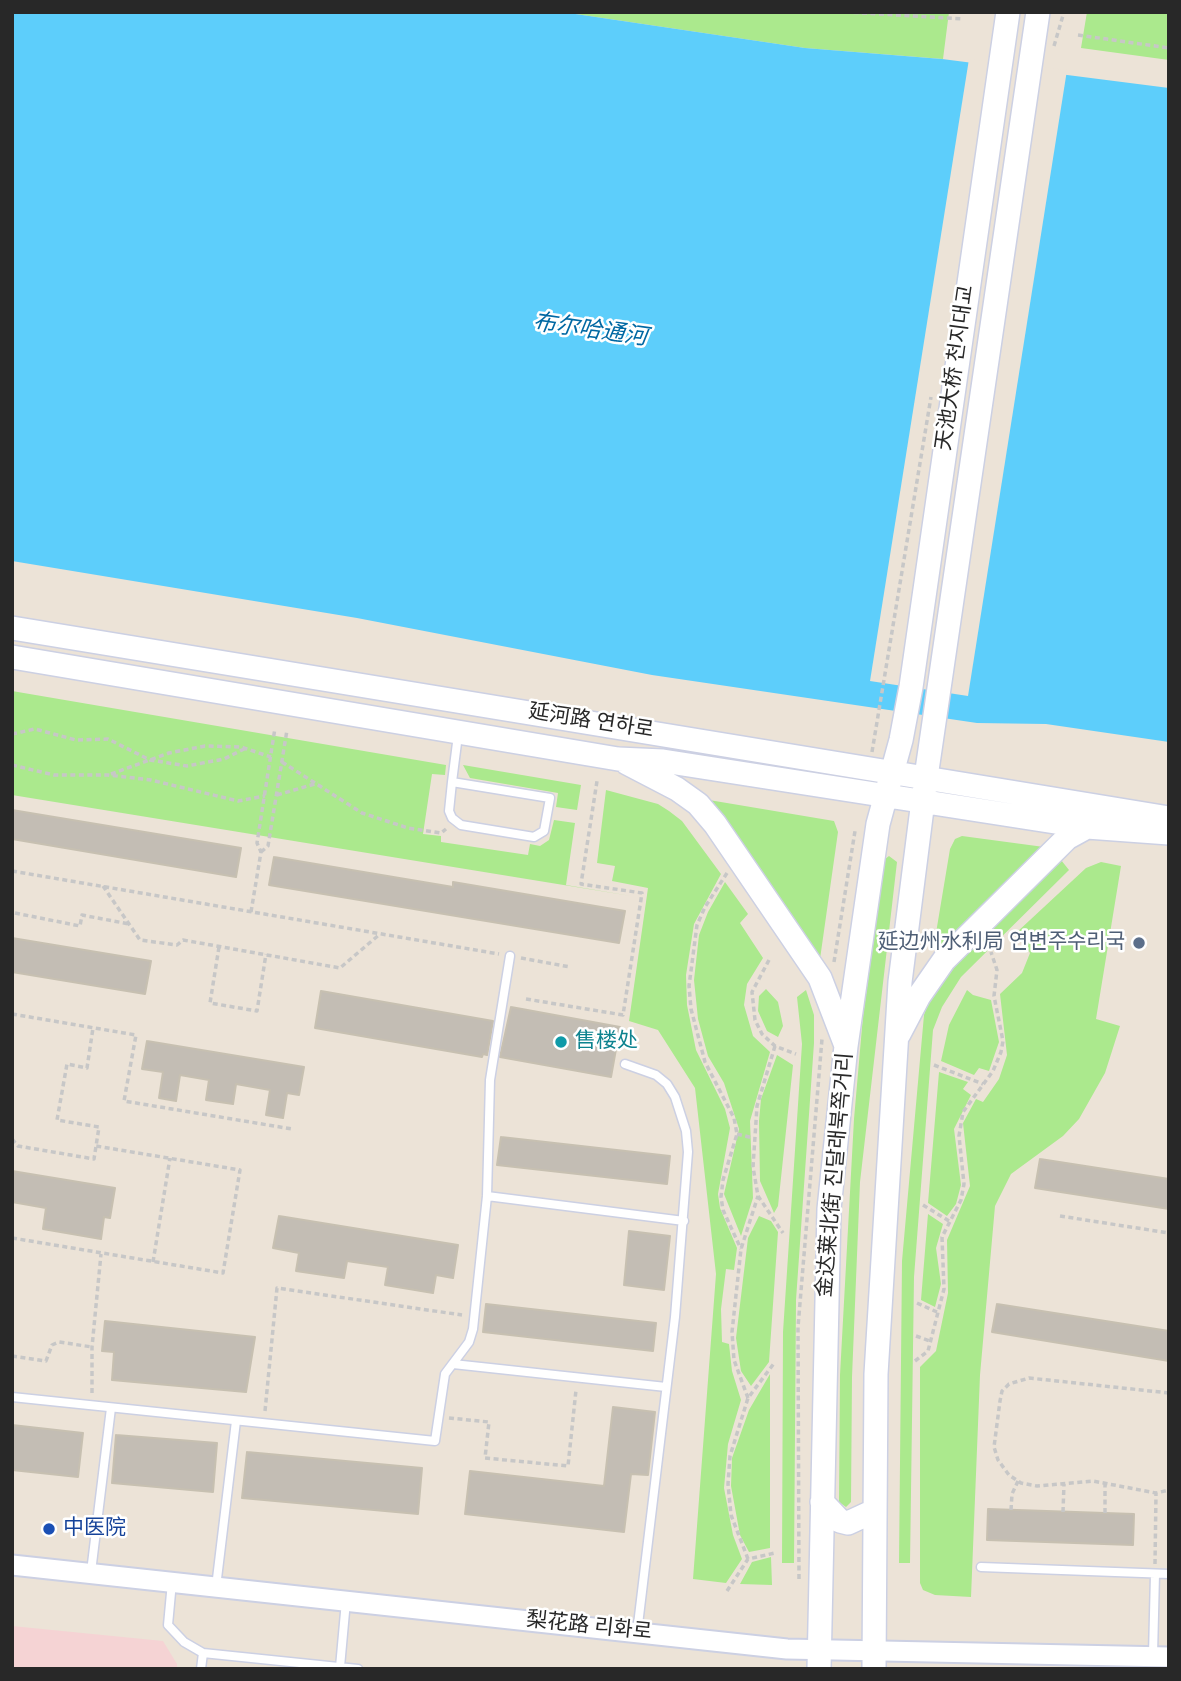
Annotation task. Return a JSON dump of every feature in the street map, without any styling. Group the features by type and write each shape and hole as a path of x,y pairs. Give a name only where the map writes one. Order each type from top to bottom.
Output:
{"main road":[{"name":"天池大桥 천지대교","path":"911,687 1008,12"},
{"name":"天池大桥 천지대교","path":"926,777 1042,55 1038,12"},
{"name":"延河路 연하로","path":"12,628 1169,818"},
{"name":"延河路 연하로","path":"12,657 618,759 663,761 1087,827 1169,833"},
{"name":"金达莱北街 진달래북쪽거리","path":"819,1659 829,1209 846,1046 876,838 911,687"},
{"path":"618,759 677,789 698,804 715,824 820,978 846,1046"},
{"path":"874,1660 877,1346 894,1043 926,777"},
{"path":"894,1043 919,996 944,960 1067,838 1087,827"},
{"path":"822,1502 840,1521 858,1520 874,1511"}],"street":[{"name":"梨花路 리화로","path":"12,1565 787,1649 819,1659 1161,1657"}],"lane":[{"path":"452,782 550,798 547,825 540,835 456,822 449,811 452,782 459,732"},
{"path":"12,1397 435,1441 442,1384 468,1342 474,1316 486,1196 490,1080 510,956"},
{"path":"625,1064 656,1075 675,1097 686,1131 688,1152 684,1221 667,1387 637,1633"},
{"path":"486,1196 684,1221"},
{"path":"453,1364 667,1387"},
{"path":"91,1573 111,1408"},
{"path":"216,1587 236,1421"},
{"path":"981,1567 1169,1574"},
{"path":"1155,1574 1161,1657"},
{"path":"172,1582 168,1625 184,1642 203,1653 358,1669"},
{"path":"340,1667 346,1601"},
{"path":"201,1669 203,1653"}],"path":[{"path":"845,12 963,19"},
{"path":"1042,55 1064,12"},
{"path":"1078,35 1169,48"},
{"path":"251,912 261,852 257,843 275,728"},
{"path":"12,734 35,729 76,740 108,739 150,760 187,766 203,765 246,748"},
{"path":"261,852 268,846 287,730"},
{"path":"108,775 185,748 221,745 246,748 271,757"},
{"path":"282,762 362,813 387,822 441,833 456,822"},
{"path":"12,765 54,775 108,775 173,784 228,799 265,796"},
{"path":"268,778 279,779"},
{"path":"526,999 623,1015 642,893 580,884 597,781"},
{"path":"276,796 318,783"},
{"path":"261,817 272,818"},
{"path":"12,871 570,967"},
{"path":"727,873 705,907 698,925 689,986 691,1009 705,1062 734,1118 737,1134 723,1180 721,1197 723,1210 741,1249"},
{"path":"103,886 140,940 177,945 183,940 340,968 380,934"},
{"path":"15,913 80,926 82,915 129,924"},
{"path":"219,946 209,1003 257,1011 266,954"},
{"path":"915,1361 928,1351 945,1276 942,1237 961,1200 964,1184 960,1125 963,1112 993,1071 1003,1041 994,996 996,960 991,952"},
{"path":"769,960 752,992 752,1005 762,1034 775,1046 796,1054"},
{"path":"12,1014 136,1035 124,1101 292,1129"},
{"path":"12,1139 18,1146 94,1159 99,1127 57,1120 67,1065 87,1068 93,1027"},
{"path":"748,1398 734,1360 732,1332 741,1249 758,1196 753,1138 757,1106 775,1046"},
{"path":"934,1065 984,1084"},
{"path":"737,1134 753,1138"},
{"path":"12,1238 223,1273 240,1170 96,1146"},
{"path":"153,1262 170,1158"},
{"path":"758,1196 783,1233"},
{"path":"923,1205 949,1221"},
{"path":"1060,1216 1169,1233"},
{"path":"92,1406 92,1347 101,1253"},
{"path":"263,1423 277,1288 474,1316"},
{"path":"917,1303 937,1312"},
{"path":"916,1336 930,1341"},
{"path":"12,1356 46,1361 52,1345 59,1342 92,1347"},
{"path":"748,1559 735,1532 728,1484 733,1444 748,1398 775,1362"},
{"path":"438,1417 489,1422 485,1458 568,1466 577,1377"},
{"path":"1169,1393 1029,1378 1009,1384 1002,1391 994,1447 998,1460 1018,1481 1037,1486 1105,1481 1156,1493 1169,1490"},
{"path":"1012,1510 1012,1494 1018,1481"},
{"path":"1105,1481 1105,1513"},
{"path":"1063,1512 1064,1484"},
{"path":"1155,1574 1156,1493"},
{"path":"727,1591 748,1559 775,1553"}],"shaded area":[{"path":"12,1626 163,1641 177,1664 177,1669 12,1669"}],"green space":[{"path":"562,12 949,12 943,59 805,48"},
{"path":"1087,12 1169,12 1169,60 1081,48"},
{"path":"12,691 446,765 445,775 432,774 423,834 441,836 441,842 528,855 530,844 540,846 549,840 554,820 575,823 566,885 631,896 12,795"},
{"path":"463,765 581,785 577,810 556,807 558,793 470,778"},
{"path":"606,790 658,804 669,811 682,821 721,874 694,924 686,975 687,1005 696,1050 725,1109 730,1128 718,1194 720,1208 737,1248 734,1270 726,1269 721,1309 722,1342 729,1344 732,1371 741,1400 728,1444 724,1488 733,1535 742,1559 726,1583 693,1579 716,1274 695,1088 658,1030 629,1021 648,888 612,881 615,866 597,863"},
{"path":"709,800 834,821 838,832 820,959"},
{"path":"962,836 1044,847 937,949 934,945 950,849 955,839"},
{"path":"889,856 897,862 860,1182 852,1377 851,1502 846,1507 839,1502 840,1375 854,1119 863,1016 885,859"},
{"path":"1061,860 1069,870 961,977 942,1007 933,1030 914,1277 910,1563 899,1563 902,1261 924,1015 927,1005 952,967"},
{"path":"1101,862 1121,866 1096,1019 1120,1026 1105,1073 1079,1119 1063,1136 1011,1174 995,1206 980,1375 971,1597 935,1595 923,1590 920,1583 920,1367 936,1351 948,1293 947,1240 970,1186 963,1123 976,1099 983,1102 999,1079 1007,1055 1000,994 1022,973 1030,953 1016,933 1086,868"},
{"path":"725,882 748,914 740,923 763,958 747,984 744,1005 753,1036 770,1052 750,1121 753,1198 741,1236 724,1194 739,1129 724,1083 708,1056 698,1019 694,980 699,935"},
{"path":"766,989 778,1002 783,1026 778,1037 767,1031 758,1011 759,996"},
{"path":"806,990 814,1015 814,1043 796,1300 794,1563 782,1563 783,1332 802,1044 797,997"},
{"path":"967,990 973,995 991,1000 999,1042 989,1071 979,1068 974,1075 941,1061 949,1025"},
{"path":"777,1055 793,1065 778,1206 774,1213 760,1181 759,1121 761,1099"},
{"path":"939,1072 968,1082 963,1089 971,1095 954,1129 961,1185 956,1204 947,1216 928,1203"},
{"path":"928,1214 943,1224 936,1248 941,1284 935,1307 921,1300"},
{"path":"759,1216 771,1221 778,1232 769,1362 751,1386 741,1371 736,1338 748,1238"},
{"path":"770,1374 770,1548 749,1552 740,1535 731,1486 732,1458 749,1410"},
{"path":"771,1557 772,1585 740,1584 752,1562"}],"water":[{"name":"布尔哈通河","path":"12,12 562,12 805,48 942,59 1169,88 1169,742 1046,724 977,723 652,675 357,618 12,561"}],"pier":[{"path":"969,59 1067,70 968,696 870,681"}],"building":[{"path":"12,810 241,848 236,877 12,839"},
{"path":"274,857 453,887 453,882 625,911 619,943 269,885"},
{"path":"12,938 151,961 145,994 12,972"},
{"path":"321,991 493,1021 487,1055 483,1054 482,1057 315,1028"},
{"name":"售楼处","path":"511,1007 620,1027 611,1077 500,1057"},
{"path":"147,1041 304,1067 299,1095 287,1093 283,1118 266,1115 270,1090 236,1084 233,1104 206,1100 209,1080 180,1075 176,1101 159,1098 163,1072 142,1069"},
{"path":"501,1137 670,1156 667,1184 497,1165"},
{"path":"1040,1159 1169,1179 1169,1209 1035,1188"},
{"path":"12,1171 115,1188 110,1218 104,1217 101,1239 43,1229 46,1208 12,1202"},
{"path":"279,1216 458,1245 453,1278 436,1275 433,1293 385,1285 388,1267 347,1261 344,1278 296,1271 299,1253 273,1248"},
{"path":"629,1231 670,1236 664,1290 624,1285"},
{"path":"486,1304 656,1323 653,1351 483,1332"},
{"path":"997,1304 1169,1331 1169,1361 992,1332"},
{"path":"105,1321 255,1337 246,1392 112,1380 114,1352 102,1351"},
{"path":"613,1407 655,1412 648,1475 631,1474 624,1532 465,1514 470,1471 604,1486"},
{"path":"12,1425 83,1433 78,1477 12,1470"},
{"path":"116,1435 217,1443 213,1492 112,1483"},
{"path":"247,1452 422,1468 418,1514 242,1498"},
{"path":"988,1509 1134,1514 1133,1545 987,1540"}],"place":[{"name":"延边州水利局 연변주수리국","path":"1139,943"},
{"name":"售楼处","path":"561,1042"},
{"name":"中医院","path":"49,1529"}]}
